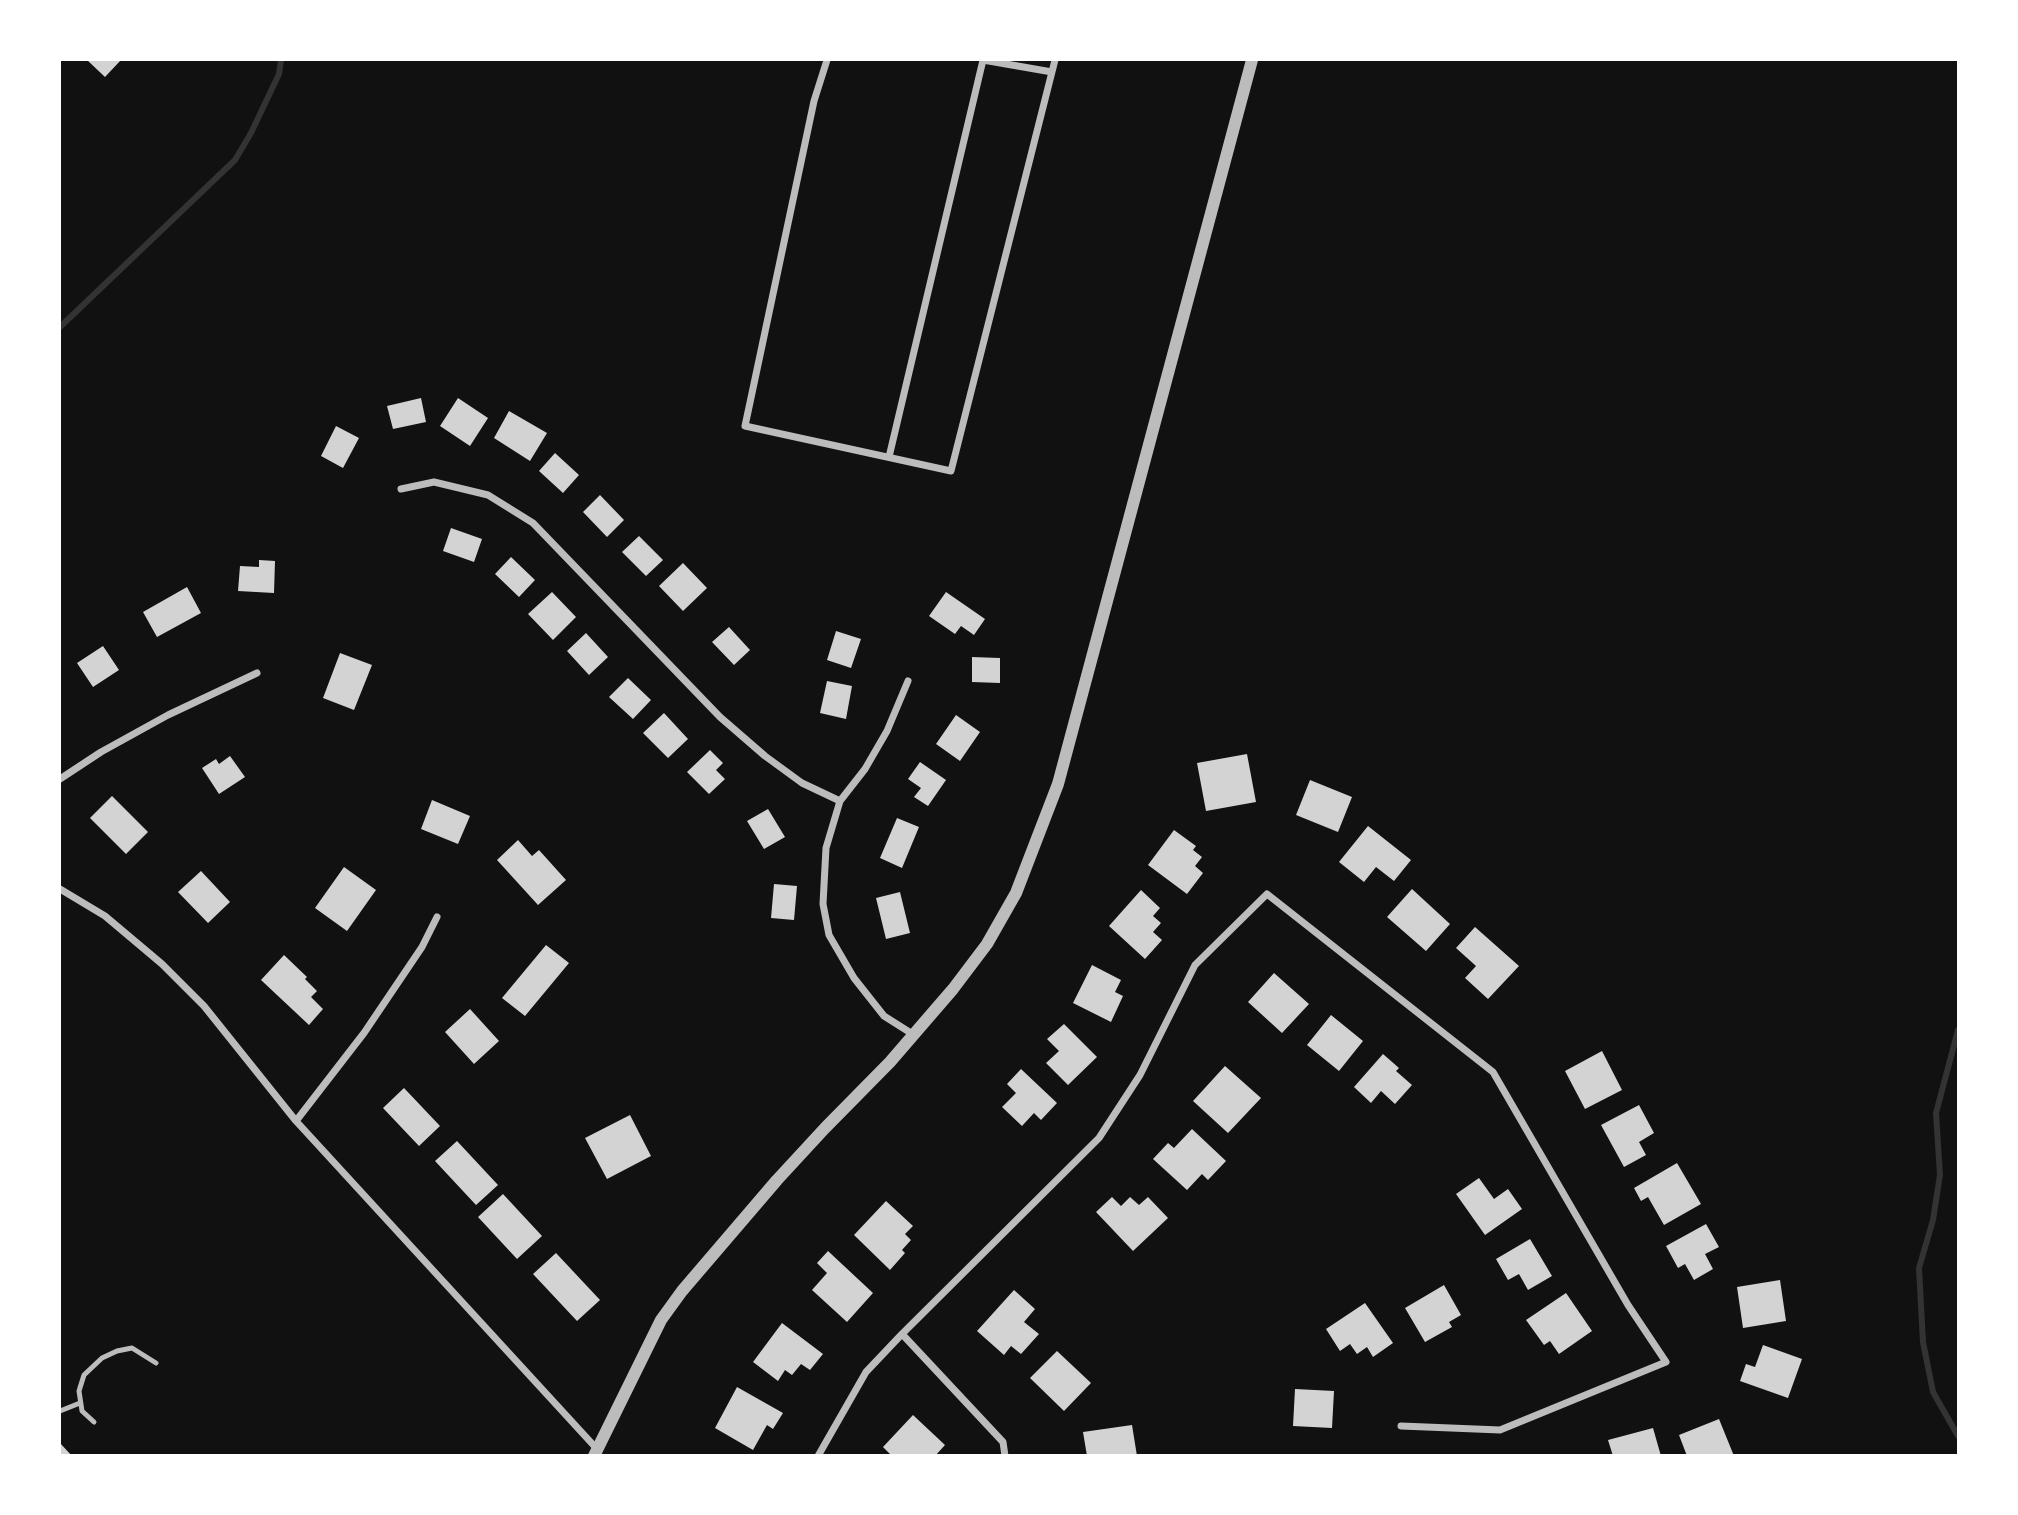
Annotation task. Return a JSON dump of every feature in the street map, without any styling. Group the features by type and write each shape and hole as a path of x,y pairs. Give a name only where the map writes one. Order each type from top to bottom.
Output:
{"street":[{"path":"827,60 814,101 745,426 951,471 1055,60"},
{"path":"888,457 983,60 1052,72"},
{"path":"60,889 105,916 162,964 204,1006 296,1121 596,1452 661,1320 682,1292 793,1163 914,1035 987,944 1016,893 1058,784 1252,60"},
{"path":"401,489 434,482 488,495 533,523 720,717 765,756 802,783 840,801"},
{"path":"60,779 101,752 168,715 257,673"},
{"path":"908,681 887,731 865,769 840,801 826,848 823,904 829,935 854,978 884,1016 914,1035"},
{"path":"818,1455 866,1373 1099,1138 1140,1075 1195,965 1267,894 1493,1072 1628,1305 1666,1362 1500,1430 1401,1426"},
{"path":"296,1121 364,1033 422,947 437,917"},
{"path":"902,1334 1003,1442 1005,1455"}],"lane":[{"path":"94,1422 82,1411 80,1404 79,1391 84,1375 109,1354 132,1348 156,1363"},
{"path":"60,1410 80,1404"}],"building":[{"path":"87,60 121,60 105,77"},
{"path":"421,398 426,422 393,429 387,406"},
{"path":"458,398 488,418 470,446 440,426"},
{"path":"509,411 547,433 530,461 494,438"},
{"path":"336,426 359,438 343,468 321,456"},
{"path":"555,453 579,475 563,493 539,471"},
{"path":"600,495 624,520 607,537 583,512"},
{"path":"451,528 482,539 474,562 443,551"},
{"path":"639,536 663,560 646,576 622,552"},
{"path":"511,557 535,580 519,597 495,574"},
{"path":"259,560 275,561 274,593 238,591 240,566 259,567"},
{"path":"683,563 707,588 683,611 659,586"},
{"path":"187,587 201,613 157,637 143,612"},
{"path":"552,592 576,617 553,640 528,614"},
{"path":"946,592 985,619 974,635 961,626 955,634 929,616"},
{"path":"729,627 750,650 734,665 712,642"},
{"path":"836,631 861,639 851,668 827,660"},
{"path":"586,633 608,657 589,675 567,651"},
{"path":"103,646 119,670 93,687 77,663"},
{"path":"340,653 372,665 354,710 323,698"},
{"path":"972,657 1000,658 1000,683 972,682"},
{"path":"628,678 651,700 633,719 609,697"},
{"path":"827,681 852,686 846,719 820,713"},
{"path":"664,713 688,739 668,758 643,733"},
{"path":"956,715 980,732 960,761 936,744"},
{"path":"710,750 723,763 716,770 725,779 709,794 687,772"},
{"path":"1247,754 1256,802 1206,811 1197,763"},
{"path":"230,756 245,777 219,794 202,768 216,759 219,764"},
{"path":"920,762 946,780 928,806 914,797 921,788 908,779"},
{"path":"1310,780 1352,797 1338,832 1296,815"},
{"path":"112,796 148,832 126,854 90,818"},
{"path":"432,800 470,816 458,844 421,829"},
{"path":"768,809 785,837 764,849 747,821"},
{"path":"897,818 919,827 902,868 880,858"},
{"path":"1368,826 1411,860 1394,881 1376,867 1364,882 1339,862"},
{"path":"1174,830 1196,846 1193,850 1202,857 1195,866 1203,873 1187,894 1148,865"},
{"path":"518,840 532,856 539,850 566,880 538,905 497,860"},
{"path":"344,867 376,890 347,931 315,908"},
{"path":"201,871 230,902 208,923 178,892"},
{"path":"774,884 797,886 794,920 771,918"},
{"path":"1412,889 1450,924 1426,951 1387,917"},
{"path":"1141,890 1160,908 1153,916 1161,923 1153,932 1162,940 1145,959 1109,926"},
{"path":"900,892 910,933 886,939 876,898"},
{"path":"1475,927 1519,966 1488,999 1465,978 1476,966 1456,948"},
{"path":"546,945 569,963 525,1016 502,998"},
{"path":"284,955 317,991 311,997 323,1009 309,1025 261,980"},
{"path":"1092,965 1121,980 1115,992 1123,996 1111,1022 1073,1003"},
{"path":"1274,973 1309,1004 1282,1033 1248,1002"},
{"path":"470,1009 499,1041 474,1064 445,1032"},
{"path":"1331,1015 1363,1041 1339,1071 1307,1045"},
{"path":"1064,1024 1097,1057 1068,1085 1046,1063 1059,1051 1047,1039"},
{"path":"1602,1051 1622,1090 1585,1109 1565,1071"},
{"path":"1383,1054 1399,1068 1396,1071 1412,1085 1395,1104 1381,1091 1371,1103 1354,1087"},
{"path":"1225,1066 1261,1098 1228,1133 1193,1101"},
{"path":"1021,1069 1057,1103 1041,1120 1034,1113 1022,1126 1002,1107 1016,1093 1007,1084"},
{"path":"404,1088 440,1126 419,1146 383,1108"},
{"path":"1639,1105 1654,1133 1639,1142 1646,1155 1624,1167 1601,1125"},
{"path":"630,1115 651,1156 607,1179 585,1138"},
{"path":"1192,1129 1226,1161 1208,1180 1202,1174 1187,1190 1153,1159 1168,1143 1174,1148"},
{"path":"457,1141 498,1185 476,1205 435,1161"},
{"path":"1677,1163 1701,1204 1664,1225 1648,1197 1641,1201 1634,1188"},
{"path":"1479,1178 1494,1199 1508,1189 1522,1209 1485,1235 1456,1194"},
{"path":"503,1194 542,1236 517,1259 478,1217"},
{"path":"1112,1197 1121,1206 1130,1197 1139,1205 1148,1197 1168,1218 1133,1251 1096,1212"},
{"path":"886,1201 913,1226 905,1234 911,1240 902,1250 905,1253 890,1270 854,1235"},
{"path":"1706,1224 1719,1247 1705,1254 1713,1269 1694,1280 1685,1264 1678,1268 1666,1246"},
{"path":"1530,1239 1552,1276 1528,1290 1519,1274 1508,1280 1496,1259"},
{"path":"828,1251 873,1293 847,1322 812,1290 827,1273 817,1263"},
{"path":"556,1253 600,1300 577,1321 533,1274"},
{"path":"1780,1280 1786,1321 1743,1328 1737,1287"},
{"path":"1444,1285 1461,1315 1449,1322 1452,1327 1425,1342 1405,1308"},
{"path":"1014,1290 1035,1309 1024,1322 1039,1334 1021,1354 1011,1346 1004,1355 977,1331"},
{"path":"1566,1293 1592,1331 1559,1354 1550,1341 1544,1345 1526,1320"},
{"path":"1365,1303 1393,1343 1373,1357 1367,1347 1357,1354 1350,1344 1340,1351 1326,1329"},
{"path":"782,1323 823,1354 810,1370 801,1364 792,1375 785,1370 778,1381 753,1362"},
{"path":"1763,1345 1802,1359 1788,1398 1740,1381 1746,1364 1755,1367"},
{"path":"1057,1351 1091,1383 1064,1411 1030,1378"},
{"path":"737,1387 783,1413 773,1429 767,1425 753,1450 715,1428"},
{"path":"1295,1389 1334,1391 1332,1428 1293,1426"},
{"path":"913,1415 945,1445 935,1456 892,1456 883,1447"},
{"path":"1719,1419 1734,1456 1687,1456 1679,1435"},
{"path":"1132,1425 1137,1456 1087,1456 1083,1432"},
{"path":"1653,1428 1661,1456 1613,1456 1608,1440"},
{"path":"60,1443 72,1456 60,1456"}],"waterway":[{"path":"60,327 235,160 279,74 281,60"},
{"path":"1958,1030 1936,1113 1940,1175 1933,1220 1919,1268 1923,1342 1933,1392 1958,1436"}]}
